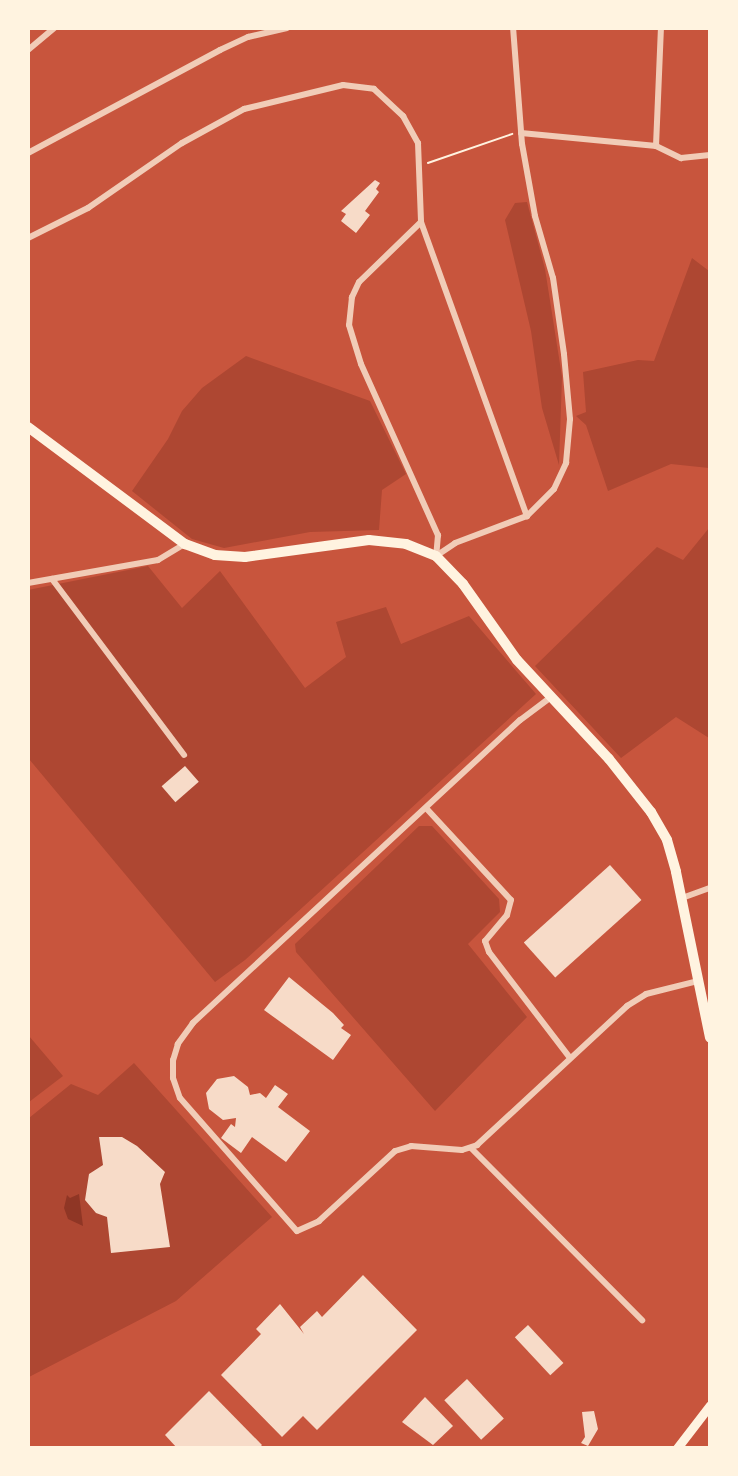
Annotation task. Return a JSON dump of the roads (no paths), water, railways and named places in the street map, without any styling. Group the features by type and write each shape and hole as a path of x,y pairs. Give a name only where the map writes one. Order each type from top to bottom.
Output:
{"main road":[{"path":"28,428 185,544 215,555 245,557 369,540 406,544 436,556 463,584 500,639 609,759 651,812 667,840 710,1038"},
{"path":"677,1448 710,1405"}],"street":[{"path":"28,50 54,28"},
{"path":"28,153 220,50 248,37 287,28"},
{"path":"436,556 455,543 527,516 554,489 566,463 570,419 553,278 535,216 521,133 513,28"},
{"path":"656,146 661,28"},
{"path":"28,238 88,208 182,143 244,109 343,85 374,89 403,116 418,143 422,222 527,516"},
{"path":"521,133 656,146 681,158 710,156"},
{"path":"422,222 359,282 351,297 349,325 361,364 438,535 436,556"},
{"path":"28,584 158,560 185,544"},
{"path":"52,579 184,754"},
{"path":"551,697 520,720 193,1023 178,1044 173,1078 180,1098 195,1118 297,1231 319,1221 395,1151 411,1146 471,1148 642,1320"},
{"path":"426,808 511,900 507,915 485,941 489,952 570,1058"},
{"path":"681,898 710,888"},
{"path":"471,1148 635,999 698,981"}]}
